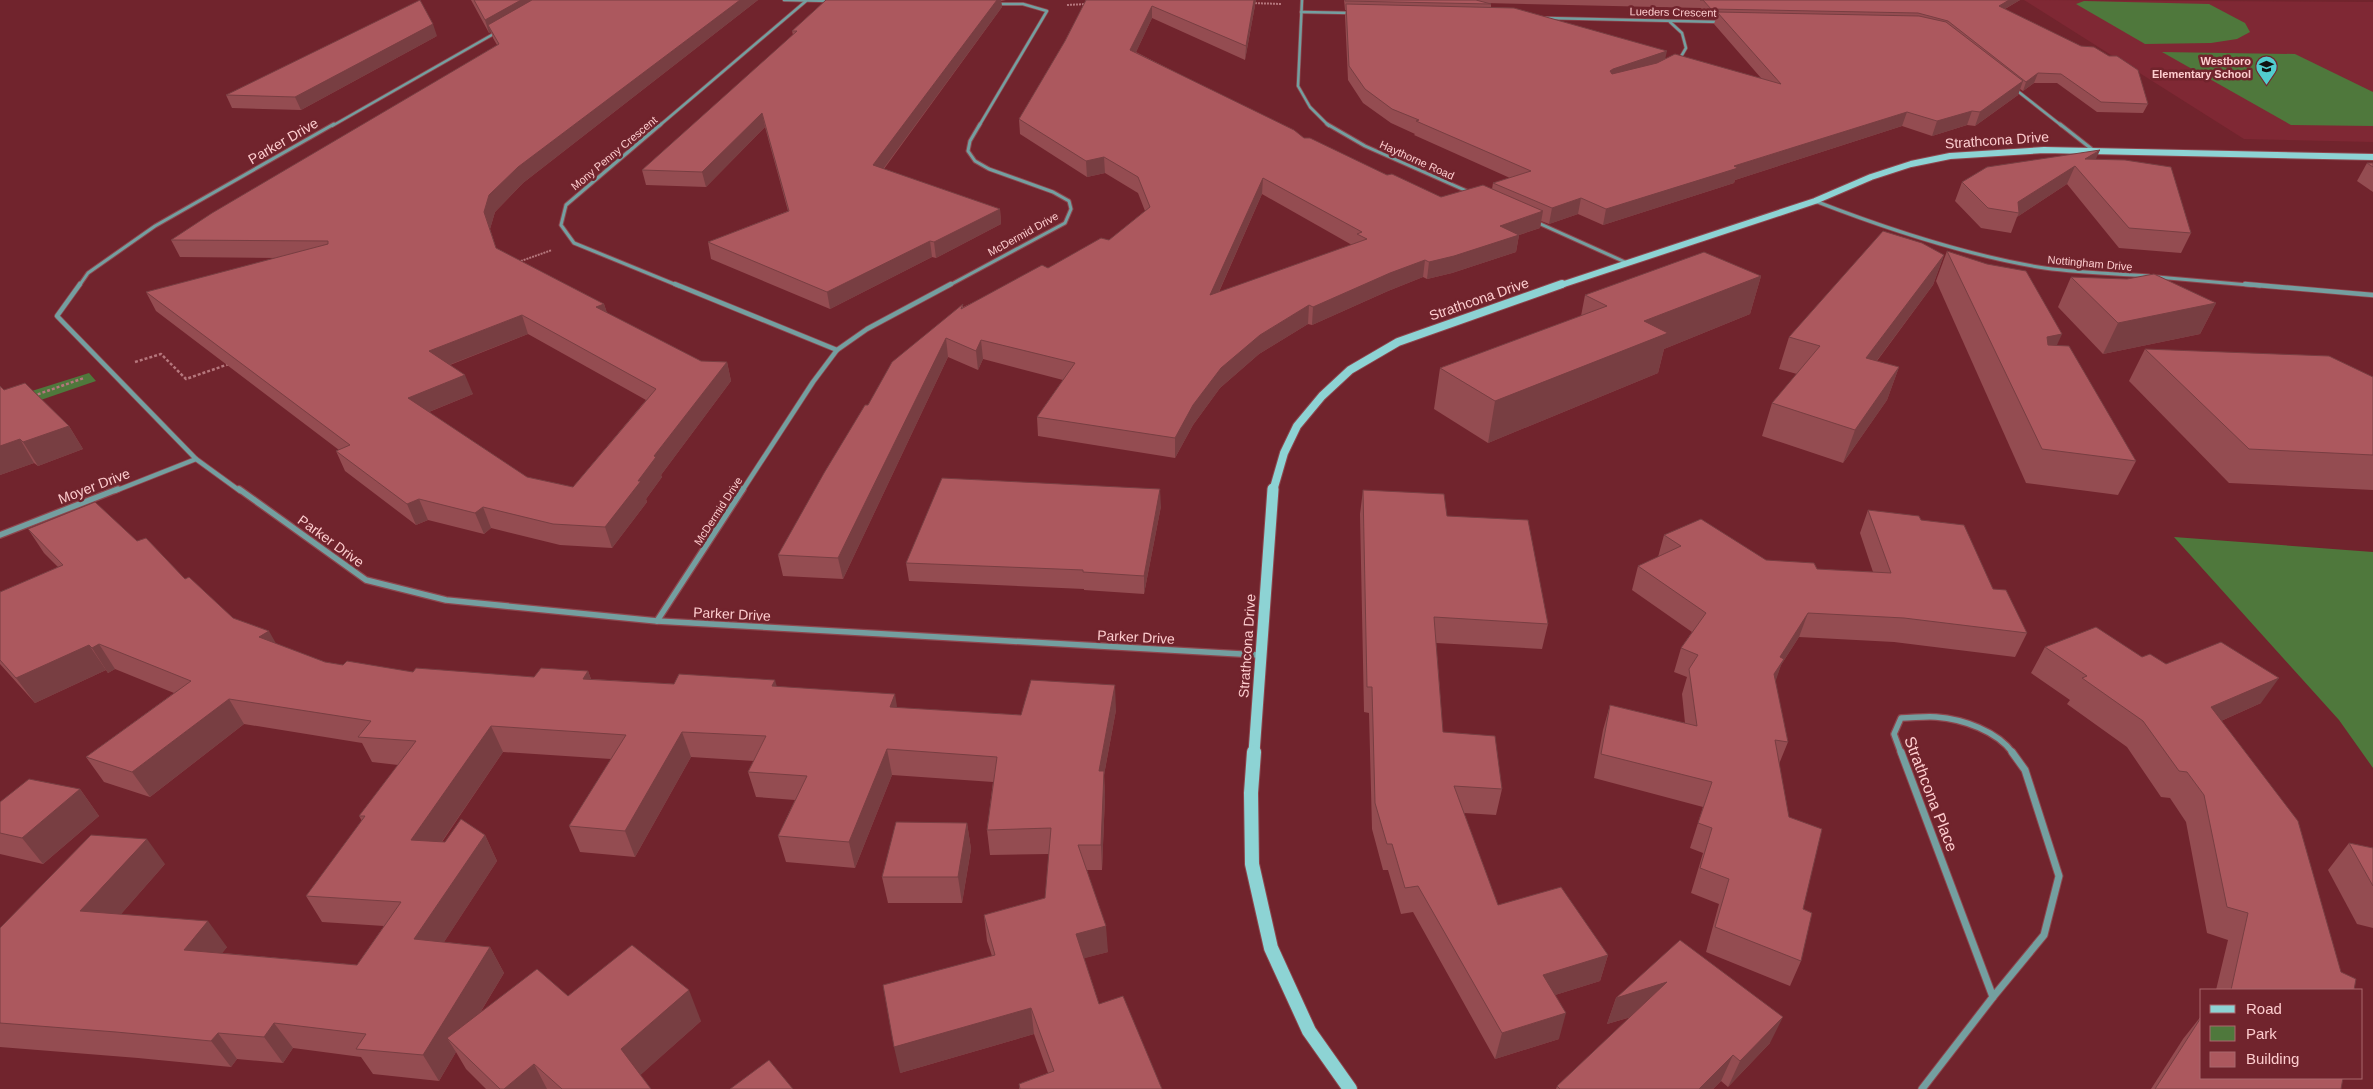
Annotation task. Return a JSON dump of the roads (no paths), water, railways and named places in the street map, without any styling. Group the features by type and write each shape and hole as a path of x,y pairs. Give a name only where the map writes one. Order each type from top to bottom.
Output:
{"street":[{"path":"784,0 836,1"},
{"name":"Haythorne Road","path":"1302,0 1298,86 1310,108 1329,126 1365,146 1473,194"},
{"name":"Mony Penny Crescent","path":"806,1 566,206 561,225 574,242 837,350"},
{"name":"McDermid Drive","path":"657,621 813,382 837,350 867,329 1065,223 1071,209 1069,201 1053,192 990,169 975,161 968,151 970,140 1047,10 1023,4 993,4"},
{"path":"1302,12 1361,13"},
{"name":"Lueders Crescent","path":"1540,18 1727,22"},
{"path":"1669,21 1682,33 1686,48 1680,59 1673,63"},
{"name":"Parker Drive","path":"501,30 155,226 88,273 57,316 196,459 366,580 446,600 657,621 1260,655"},
{"path":"2010,84 2093,150"},
{"name":"Strathcona Drive","path":"1350,1089 1309,1030 1271,948 1252,864 1251,793 1274,485 1284,453 1297,426 1322,396 1350,370 1398,342 1625,262 1815,201 1871,176 1911,164 1950,156 2020,151 2093,150 2373,158"},
{"name":"Nottingham Drive","path":"1815,201 1868,222 1947,247 2040,267 2373,295"},
{"path":"1527,218 1625,262"},
{"name":"Moyer Drive","path":"0,535 196,459"},
{"name":"Strathcona Place","path":"1922,1089 2044,935 2059,876 2025,770 2009,748 1979,727 1937,717 1901,718 1894,734 1993,997"}],"place":[{"name":"Westboro Elementary School","path":"2267,86"}]}
